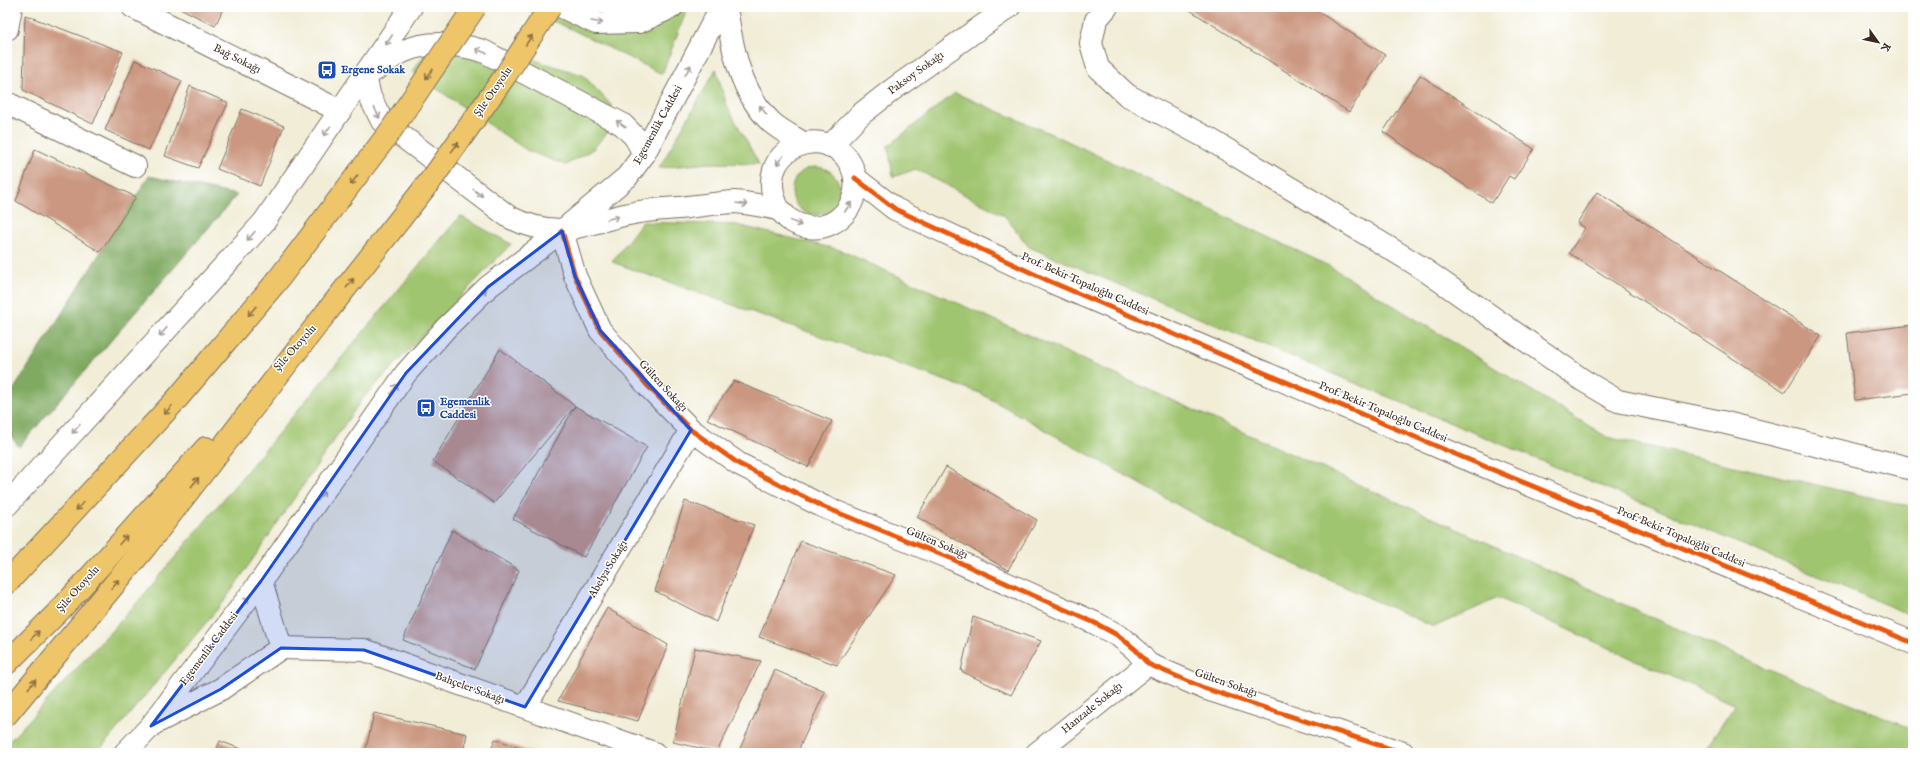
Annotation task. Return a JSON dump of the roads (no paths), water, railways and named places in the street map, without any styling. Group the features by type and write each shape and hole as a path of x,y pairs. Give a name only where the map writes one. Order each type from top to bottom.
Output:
{"highway":[{"path":"7,583 176,400 277,281 389,133 475,7"},
{"name":"Şile Otoyolu","path":"7,663 61,609 326,314 434,176 505,76 550,7"},
{"path":"7,714 146,546 326,314"}],"street":[{"path":"7,29 11,7"},
{"name":"Bağ Sokağı","path":"133,7 340,111"},
{"path":"7,505 264,222 411,7"},
{"path":"562,7 596,23 639,22 672,7"},
{"name":"Egemenlik Caddesi","path":"125,753 151,726 261,581 406,372 446,328 488,287 562,231 627,177 644,154 721,7"},
{"path":"726,7 733,51 748,92 772,122 803,144"},
{"name":"Paksoy Sokağı","path":"830,146 860,115 886,94 1009,7"},
{"path":"1107,7 1096,20 1091,43 1098,68 1127,95 1209,139 1419,266 1584,381 1618,401 1722,422 1913,469"},
{"path":"365,76 402,52 433,44 462,44 483,51 622,124 635,137 644,154"},
{"path":"365,76 370,97 382,121 509,216 524,225 562,231 636,212 735,202 779,210"},
{"path":"7,103 135,166"},
{"path":"817,142 830,146 842,154 851,165 855,178 855,192 850,205 842,216 830,224 817,228 802,226 789,220 779,210 772,198 770,184 773,170 780,158 791,149 803,144 817,142"},
{"name":"Prof. Bekir Topaloğlu Caddesi","path":"855,178 895,209 1049,281 1477,463 1913,643"},
{"name":"Gülten Sokağı","path":"562,231 575,276 600,330 648,386 690,430 739,464 824,507 952,559 1095,623 1119,636 1136,650 1148,664 1204,688 1403,753"},
{"name":"Abelya Sokağı","path":"525,707 690,430"},
{"path":"151,726 221,688 281,648 261,581"},
{"name":"Bahçeler Sokağı","path":"281,648 364,650 654,753"},
{"name":"Hanzade Sokağı","path":"1037,753 1148,664"}],"place":[{"name":"Ergene Sokak","path":"327,70"},
{"name":"Egemenlik Caddesi","path":"426,408"}]}
